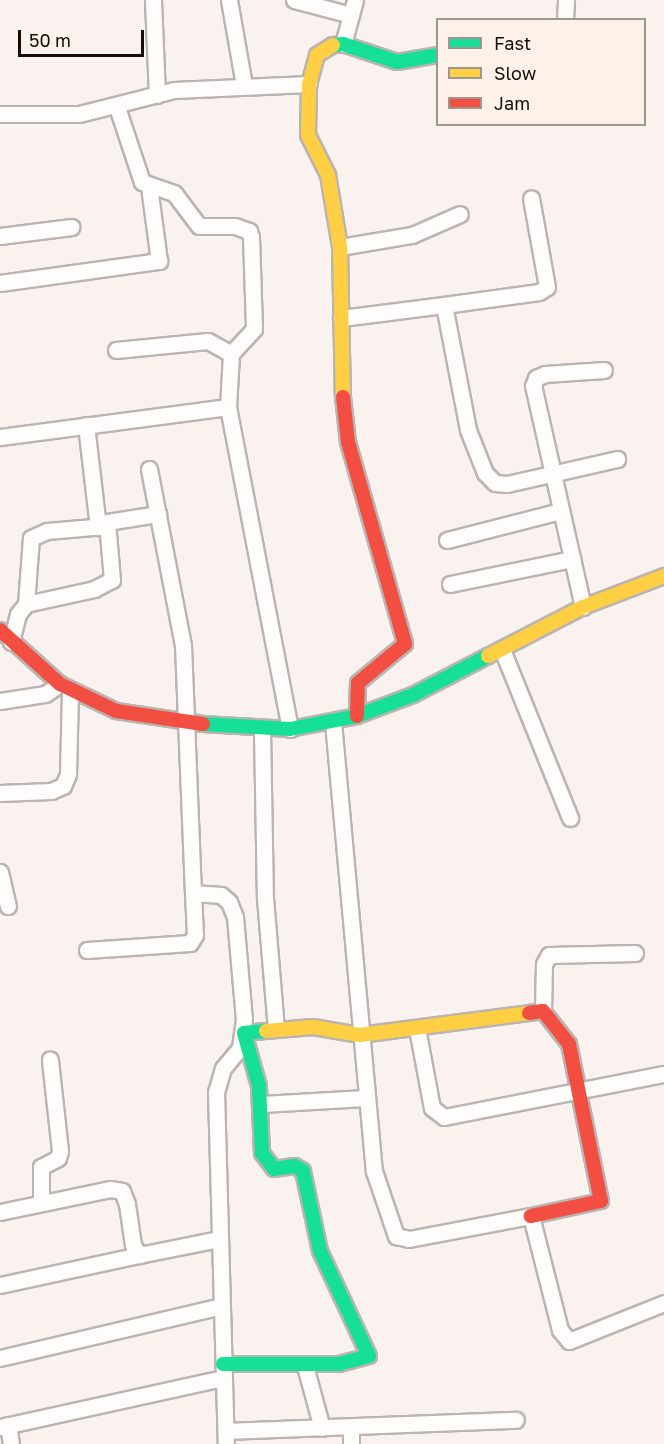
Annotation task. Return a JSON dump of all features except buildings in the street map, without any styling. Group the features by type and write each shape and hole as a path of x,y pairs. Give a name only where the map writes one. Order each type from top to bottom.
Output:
{"street":[{"path":"153,0 157,94"},
{"path":"229,0 244,85"},
{"path":"294,0 353,8 343,44"},
{"path":"565,18 566,0"},
{"path":"357,716 358,683 405,644 348,442 341,375 340,247 328,175 308,135 309,84 321,48 343,44 397,62 436,55"},
{"path":"0,114 79,114 117,107 157,94 244,85 309,84"},
{"path":"117,107 142,182 174,193 199,226 235,226 249,231 254,329 231,354 228,407 290,729"},
{"path":"0,283 159,261 149,186"},
{"path":"341,318 539,292 547,287 531,198"},
{"path":"340,247 412,235 460,214"},
{"path":"0,236 71,227"},
{"path":"444,305 461,405 485,472 495,483 507,484 617,459"},
{"path":"116,350 208,341 231,354"},
{"path":"584,608 560,511 534,387 536,378 604,370"},
{"path":"0,437 228,407"},
{"path":"26,604 94,589 112,580 86,425"},
{"path":"87,950 190,943 195,935 189,723 178,611 149,469"},
{"path":"447,540 560,511"},
{"path":"11,642 18,614 26,604 31,538 47,531 102,526 113,519 158,514"},
{"path":"450,584 572,559"},
{"path":"0,630 65,687 116,711 189,723 262,730 290,729 357,716 413,695 503,652 584,608 664,576"},
{"path":"503,652 570,818"},
{"path":"0,701 45,694 65,687"},
{"path":"0,793 51,791 63,786 68,774 65,687"},
{"path":"333,722 366,1098 380,1194 396,1236 409,1239 601,1201 569,1044 543,1011 544,964 549,955 635,953"},
{"path":"262,730 265,898 276,1029"},
{"path":"0,872 8,906"},
{"path":"11,1444 4,1426 223,1371 364,1360 369,1352 320,1251 303,1171 295,1166 274,1169 266,1164 261,1104 244,1033 235,917 221,895 194,893"},
{"path":"244,1033 276,1029 328,1028 360,1035 543,1011"},
{"path":"417,1028 436,1115 444,1117 663,1078"},
{"path":"244,1033 240,1048 223,1068 216,1092 226,1438 322,1428 516,1420"},
{"path":"41,1203 41,1167 57,1158 60,1151 50,1060"},
{"path":"261,1104 366,1098"},
{"path":"0,1212 110,1189 122,1191 139,1255"},
{"path":"531,1216 564,1338 577,1341 664,1303"},
{"path":"0,1286 219,1239"},
{"path":"0,1358 221,1306"},
{"path":"305,1366 322,1428"},
{"path":"351,1427 351,1444"}],"traffic: fast":[{"path":"333,45 343,44 397,62 436,55"},
{"path":"203,724 290,729 357,716 413,695 488,656"},
{"path":"223,1364 339,1364 369,1356 320,1251 303,1171 295,1166 274,1169 262,1153 259,1086 244,1033 266,1031"}],"traffic: slow":[{"path":"333,45 317,55 309,84 308,135 328,175 340,247 343,397"},
{"path":"488,656 583,607 664,576"},
{"path":"266,1031 313,1027 360,1035 529,1013"}],"traffic: jam":[{"path":"343,397 348,442 405,644 358,683 357,716"},
{"path":"0,630 60,684 116,711 203,724"},
{"path":"529,1013 543,1011 569,1044 601,1201 531,1216"}]}
